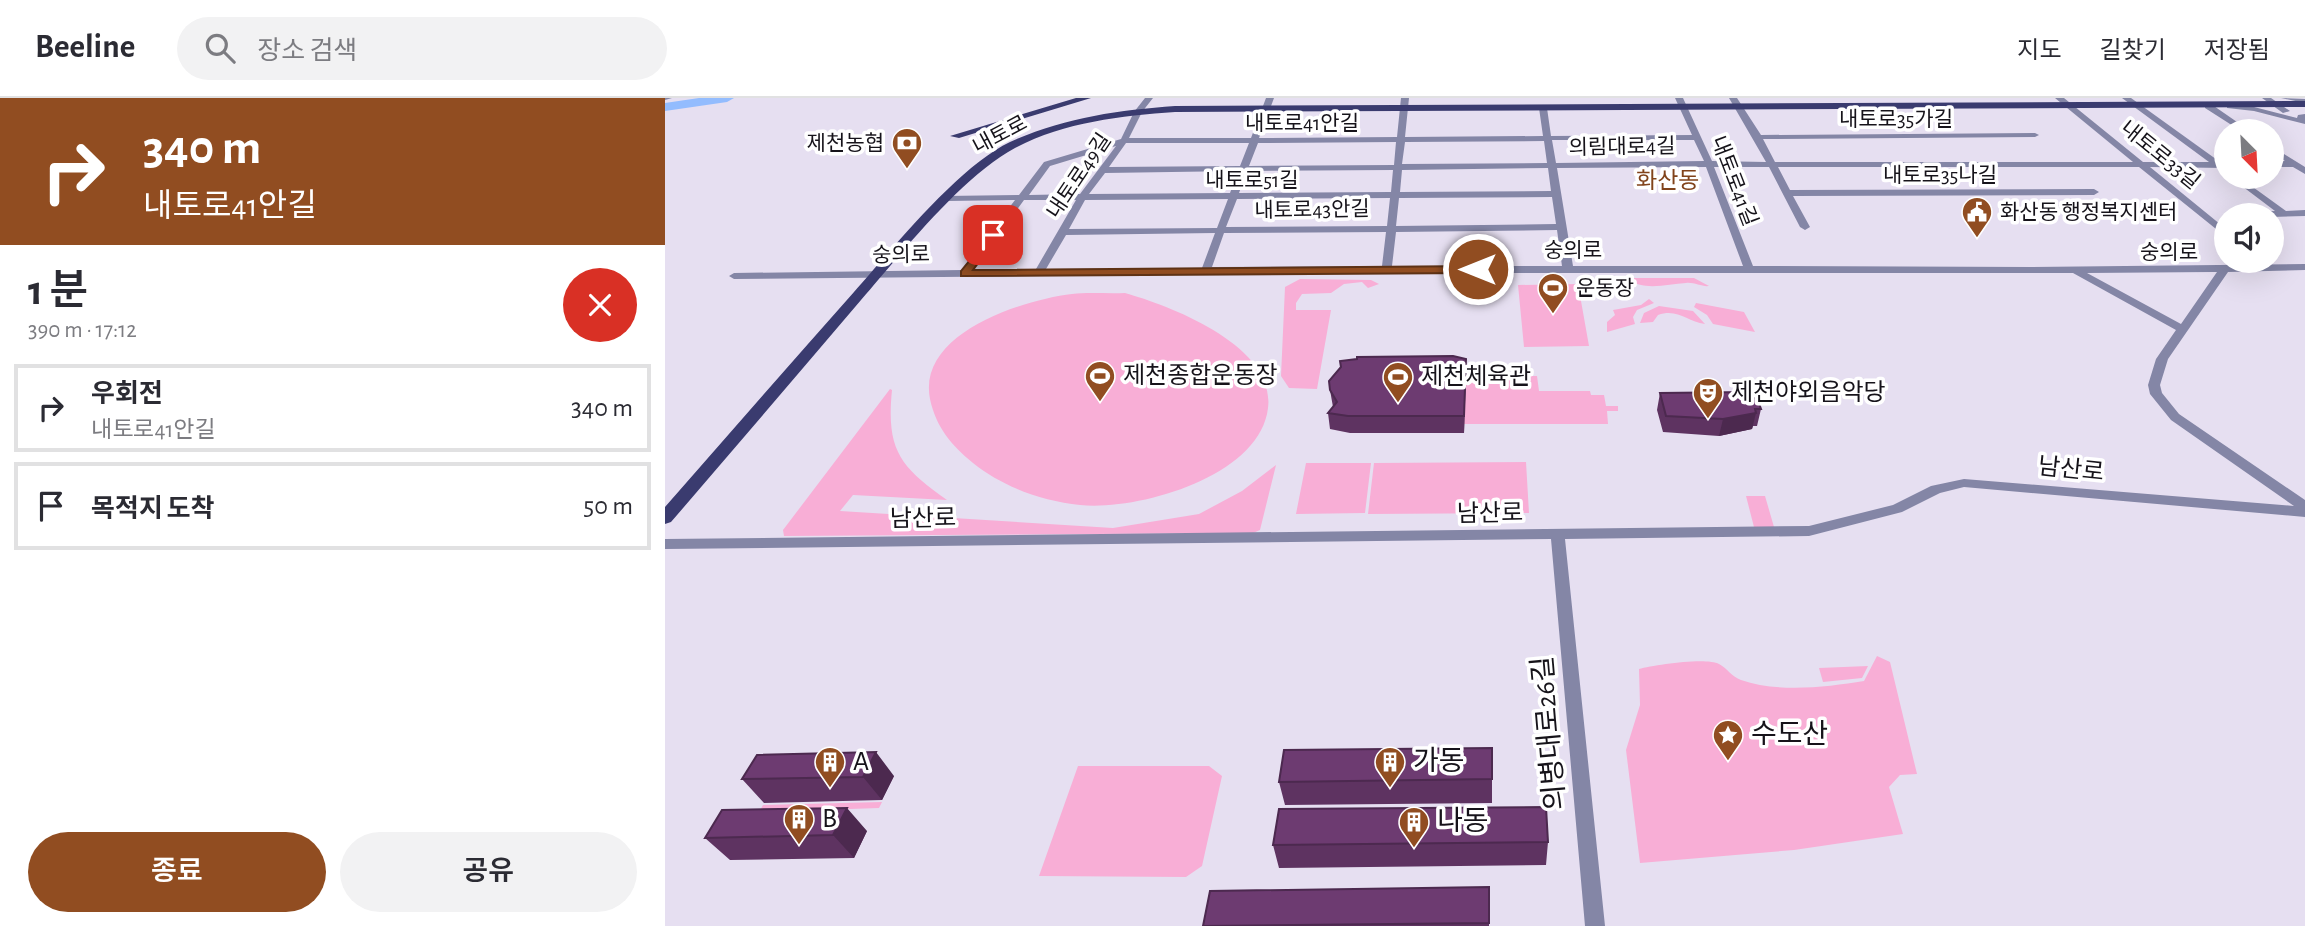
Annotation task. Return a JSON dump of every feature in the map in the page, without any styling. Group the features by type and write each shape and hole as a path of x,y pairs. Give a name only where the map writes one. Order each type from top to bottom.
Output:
{"main road":[{"path":"955,136 1086,98"},
{"path":"2230,106 2244,98"},
{"name":"내토로","path":"665,518 878,274 978,167 1013,145 1071,124 1138,112 1267,103 1404,103 1543,108 1735,102 2069,106 2230,106 2281,101 2305,103"}],"street":[{"name":"내토로49길","path":"1039,273 1081,198 1124,141 1138,112 1149,98"},
{"name":"내토로33길","path":"2059,98 2214,219"},
{"path":"2126,98 2214,161"},
{"path":"2266,98 2281,101 2304,118"},
{"path":"1735,102 1758,137 1805,227"},
{"path":"1205,272 1267,103"},
{"path":"1387,270 1404,103"},
{"name":"내토로41길","path":"1681,103 1698,137 1749,269"},
{"path":"2208,106 2228,119"},
{"path":"2230,106 2304,118"},
{"path":"1543,108 1568,269"},
{"name":"내토로35가길","path":"1758,137 2035,135"},
{"name":"내토로41안길","path":"965,273 1047,164 1124,141 1698,137"},
{"path":"2284,155 2300,164 2305,171"},
{"name":"의림대로4길","path":"1103,170 1772,163 2214,167"},
{"path":"2250,189 2269,203"},
{"name":"내토로35나길","path":"1787,193 2094,192"},
{"name":"내토로51길","path":"948,198 1557,194"},
{"path":"2284,214 2305,213"},
{"name":"내토로43안길","path":"1063,232 1562,227"},
{"name":"숭의로","path":"2284,266 2305,267"},
{"name":"숭의로","path":"734,276 1568,269 2214,271"},
{"name":"숭의로","path":"2076,272 2184,330"},
{"path":"2222,273 2159,366 2154,385 2162,405 2175,417 2305,509"},
{"name":"남산로","path":"665,544 1558,536 1809,531 1897,509 1936,489 1964,483 2305,509"},
{"name":"의병대로26길","path":"1558,536 1595,926"}],"shaded area":[{"path":"1627,278 1694,278 1709,286 1689,283 1648,286"},
{"path":"1300,279 1371,280 1379,284 1368,288 1362,282 1344,284 1331,293 1302,294 1296,303 1296,310 1331,310 1317,389 1289,388 1281,376 1285,287"},
{"name":"운동장","path":"1578,284 1589,346 1524,347 1518,285"},
{"name":"제천종합운동장","path":"1125,293 1168,308 1217,332 1255,366 1266,386 1268,408 1260,432 1243,453 1220,471 1192,485 1162,495 1132,502 1080,505 1051,500 1010,486 985,472 951,442 940,427 933,409 930,376 940,356 956,338 1002,312 1027,304 1072,294"},
{"path":"1649,299 1654,303 1637,310 1633,317 1635,324 1607,332 1607,322 1615,315 1613,310 1641,305"},
{"path":"1696,303 1744,312 1755,332 1713,324 1707,315 1694,307"},
{"path":"1659,306 1693,311 1705,324 1671,313 1658,315 1653,322 1640,323 1644,313"},
{"path":"1466,376 1537,376 1539,391 1590,391 1591,395 1604,395 1606,406 1618,406 1618,411 1607,411 1608,424 1464,424"},
{"path":"890,389 891,428 900,455 907,467 947,500 853,495 840,511 1113,528 1199,514 1242,491 1276,465 1260,530 1253,533 784,536 783,530"},
{"path":"1526,462 1529,513 1368,514 1374,463"},
{"path":"1306,463 1371,463 1365,513 1296,514"},
{"path":"1746,496 1765,496 1774,527 1754,527"},
{"path":"1877,656 1890,662 1917,774 1900,775 1889,787 1903,834 1794,850 1640,863 1626,750 1640,705 1639,669 1703,661 1719,664 1738,679 1755,684 1786,688 1819,687 1864,681"},
{"path":"1868,666 1862,678 1823,682 1819,668"},
{"path":"1078,766 1209,766 1222,776 1202,866 1186,877 1039,876"},
{"path":"882,802 879,808 759,812 763,805"}],"building":[{"name":"제천체육관","path":"1453,356 1466,359 1464,416 1348,416 1328,413 1337,402 1330,390 1329,381 1341,367 1340,361 1357,357"},
{"path":"1749,392 1752,398 1757,398 1761,409 1755,409 1756,413 1723,419 1666,416 1660,393"},
{"path":"1492,748 1492,779 1279,782 1284,750"},
{"path":"876,752 863,777 742,779 757,755"},
{"path":"1546,807 1548,842 1273,845 1279,809"},
{"path":"847,808 833,835 705,838 722,810"},
{"path":"1489,887 1489,923 1203,926 1210,891"}],"waterway":[{"path":"665,107 727,98"}],"place":[{"name":"제천농협","path":"907,170"},
{"name":"화산동 행정복지센터","path":"1977,239"},
{"name":"운동장","path":"1553,315"},
{"name":"제천종합운동장","path":"1100,403"},
{"name":"제천체육관","path":"1398,404"},
{"name":"제천야외음악당","path":"1708,420"},
{"name":"수도산","path":"1728,762"},
{"name":"A","path":"830,789"},
{"name":"가동","path":"1390,789"},
{"name":"B","path":"799,846"},
{"name":"나동","path":"1414,849"}],"district":[{"name":"화산동","path":"1668,181"}],"route":[{"path":"993,235 965,273 1478,269"}]}
